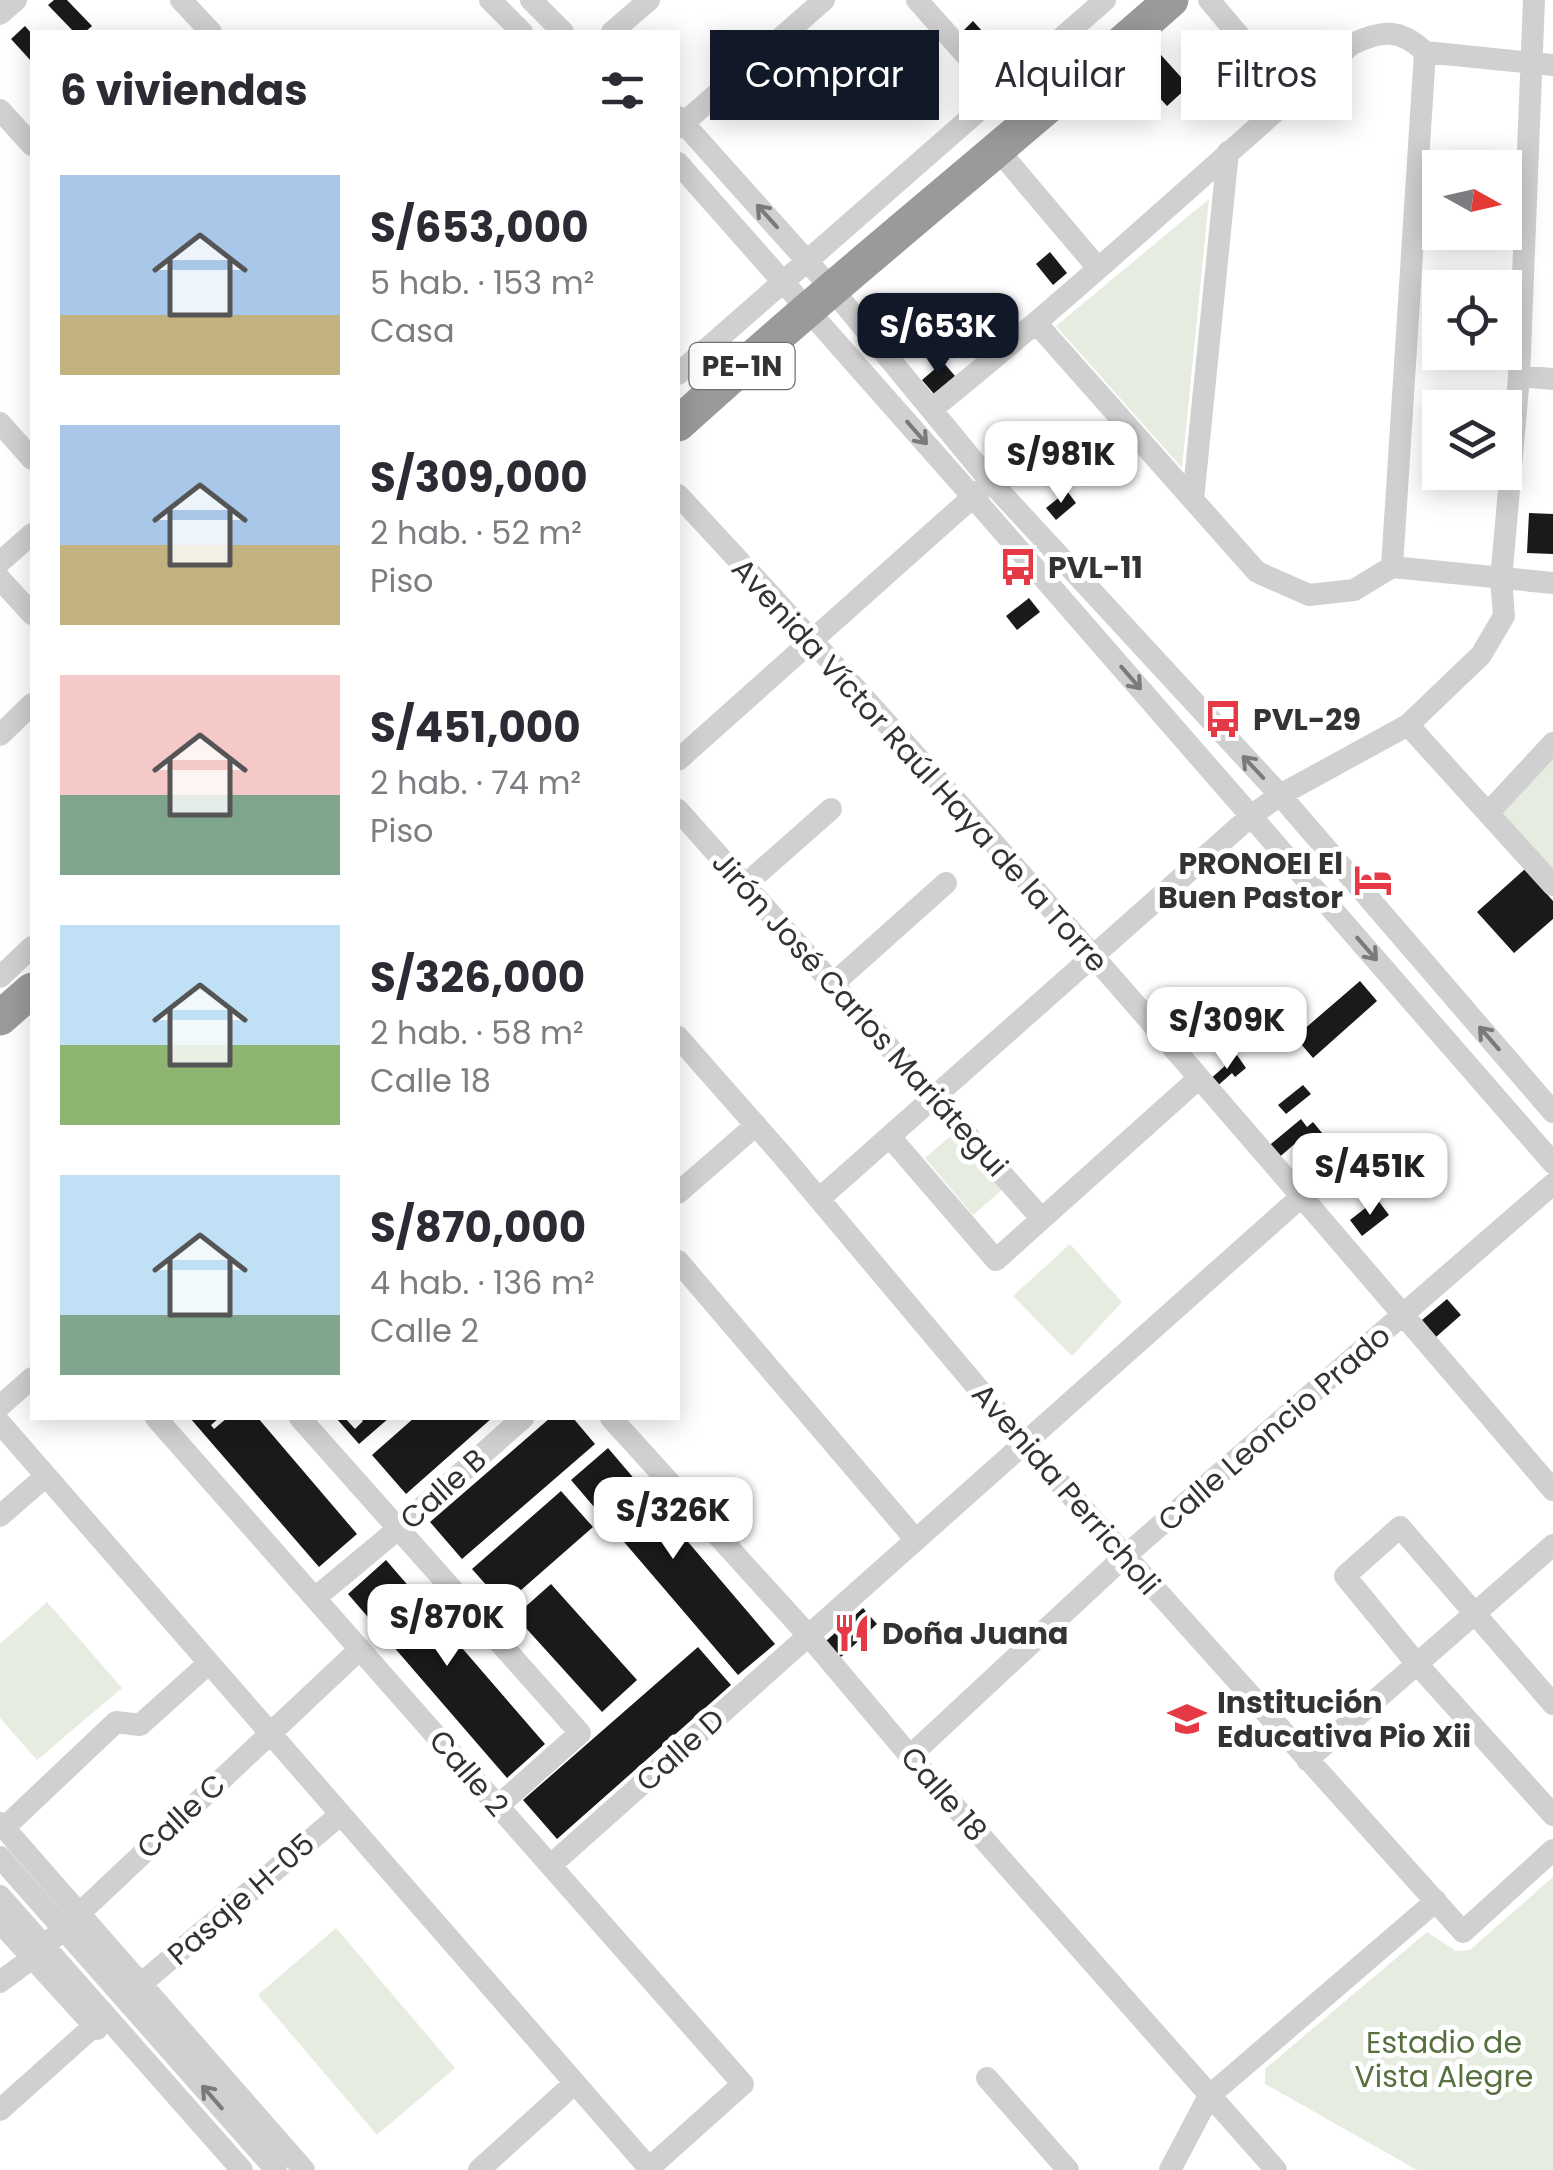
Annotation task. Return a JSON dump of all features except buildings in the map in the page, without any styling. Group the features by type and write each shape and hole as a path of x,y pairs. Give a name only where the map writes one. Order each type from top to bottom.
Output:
{"highway":[{"name":"PE-1N","path":"680,422 807,293 999,151 1171,0"},
{"path":"0,1018 30,992"}],"street":[{"path":"0,14 16,0"},
{"path":"181,0 209,30"},
{"path":"490,0 520,30"},
{"path":"531,0 561,30"},
{"path":"614,30 648,0"},
{"path":"824,0 680,122 807,261 807,293 982,489 1251,816 1553,1163"},
{"path":"918,0 959,47"},
{"path":"1070,30 1105,0"},
{"path":"1209,0 1234,30"},
{"path":"820,1200 1251,816 1280,795 1408,724 1481,655 1504,616 1501,580 1542,63 1534,0"},
{"path":"1352,44 1375,33 1396,32 1412,39 1425,52 1542,63"},
{"path":"1392,567 1425,52"},
{"path":"0,110 30,143"},
{"path":"807,293 807,261 966,120"},
{"path":"1024,120 1029,126"},
{"path":"932,409 1037,324 1265,120"},
{"path":"999,151 1098,267"},
{"path":"1193,500 1228,152"},
{"path":"680,165 807,293 932,409 982,489 1280,795 1553,1112"},
{"path":"680,373 807,293"},
{"path":"1037,324 1258,572 1309,595 1354,590 1392,567 1553,582"},
{"path":"1520,376 1553,378"},
{"path":"0,423 30,456"},
{"path":"680,758 982,489"},
{"name":"Avenida Víctor Raúl Haya de la Torre","path":"680,497 813,640 1092,957 1553,1490"},
{"path":"0,562 30,536"},
{"path":"0,579 30,612"},
{"path":"0,735 30,706"},
{"path":"1408,724 1553,885"},
{"path":"1489,812 1553,743"},
{"path":"746,884 831,809"},
{"name":"Jirón José Carlos Mariátegui","path":"680,812 1042,1218"},
{"path":"834,982 946,883"},
{"path":"0,977 30,949"},
{"name":"Avenida Perricholi","path":"680,1040 1024,1444 1463,1932 1553,1850"},
{"path":"890,1137 996,1260 1198,1078"},
{"path":"680,1190 756,1125"},
{"name":"Calle Leoncio Prado","path":"910,1756 1125,1556 1553,1184"},
{"name":"Calle D","path":"551,1865 1302,1196"},
{"path":"680,1263 916,1540"},
{"path":"0,1406 30,1380"},
{"name":"Calle 2","path":"158,1420 742,2084 648,2169"},
{"path":"302,1420 580,1733 498,1806"},
{"name":"Calle B","path":"315,1598 521,1420"},
{"name":"Calle 18","path":"613,1420 808,1635 1276,2170"},
{"path":"0,1424 648,2169"},
{"path":"0,1516 46,1476"},
{"path":"1553,1704 1400,1527 1345,1576 1417,1664 1553,1815"},
{"path":"1307,1760 1553,1546"},
{"name":"Calle C","path":"0,1982 38,1952 360,1649"},
{"path":"209,1664 140,1725 116,1722 2,1826 304,2170"},
{"name":"Pasaje H-05","path":"142,1984 340,1814"},
{"path":"0,1857 276,2170"},
{"path":"0,1896 94,2026 222,2170"},
{"path":"1170,2170 1209,2096 1436,1901"},
{"path":"0,1922 38,1952 242,2170"},
{"path":"0,2110 94,2026"},
{"path":"987,2078 1068,2170"},
{"path":"479,2170 575,2083"}],"green space":[{"path":"1209,199 1182,468 1056,326"},
{"path":"1553,746 1553,882 1495,815"},
{"path":"955,1132 1003,1189 973,1215 925,1158"},
{"path":"1070,1244 1122,1302 1072,1356 1013,1296"},
{"path":"47,1602 122,1688 37,1760 0,1718 0,1644"},
{"name":"Estadio de Vista Alegre","path":"1553,1877 1553,2170 1417,2170 1265,2084 1265,2069 1427,1932 1456,1951 1470,1950"},
{"path":"336,1928 455,2068 377,2135 258,1995"}],"place":[{"name":"PVL-11","path":"1018,567"},
{"name":"PVL-29","path":"1223,719"},
{"name":"PRONOEI El Buen Pastor","path":"1373,880"},
{"name":"Doña Juana","path":"852,1633"},
{"name":"Institución Educativa Pio Xii","path":"1187,1719"}]}
